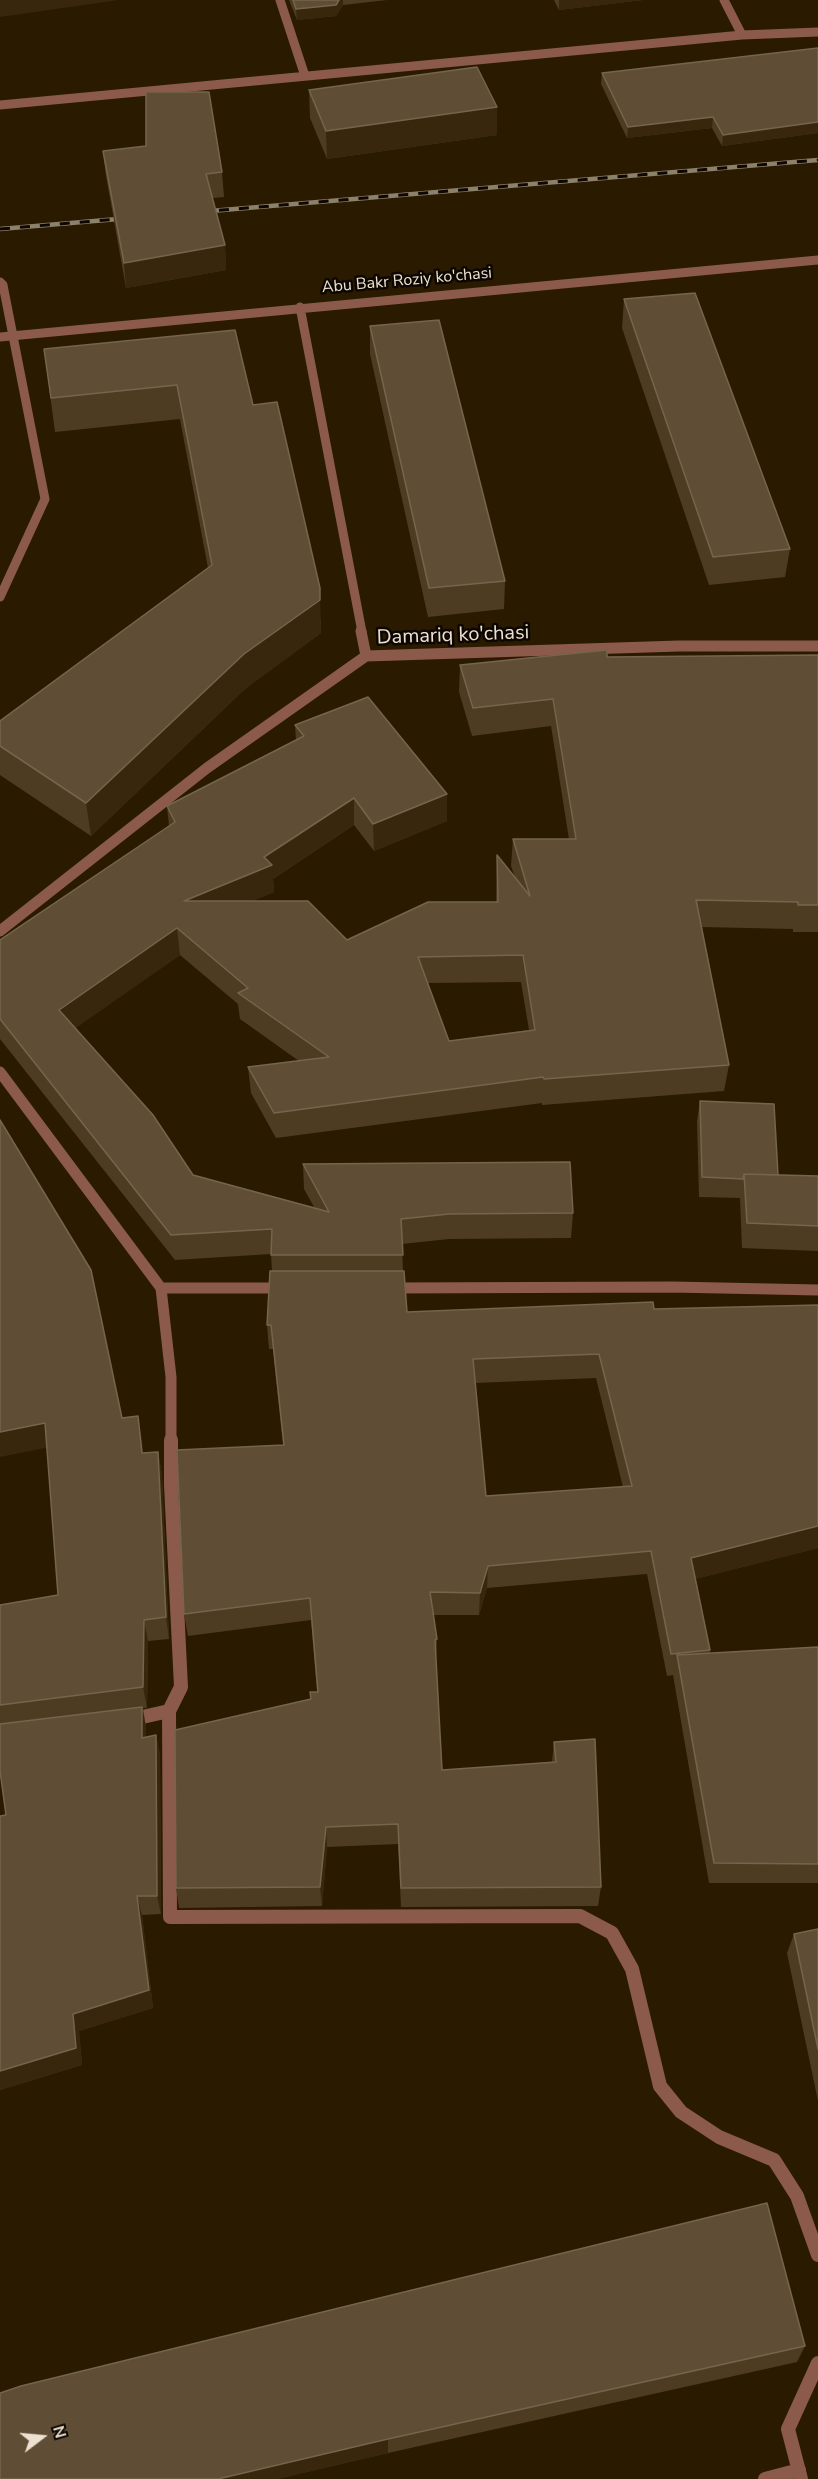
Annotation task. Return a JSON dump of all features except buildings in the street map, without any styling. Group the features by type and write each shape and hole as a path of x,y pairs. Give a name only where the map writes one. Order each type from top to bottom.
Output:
{"street":[{"path":"280,0 305,76"},
{"path":"724,0 742,35"},
{"path":"0,105 742,35 818,32"},
{"name":"Abu Bakr Roziy ko'chasi","path":"0,337 818,260"},
{"path":"0,282 14,336 45,499 0,597"},
{"path":"300,307 366,656"},
{"name":"Damariq ko'chasi","path":"0,931 207,768 366,656 679,646 818,646"},
{"path":"0,1072 161,1288 171,1377 171,1485 181,1687 169,1711 170,1917 580,1916 612,1933 632,1970 660,2086 681,2112 709,2131 774,2160 797,2196 818,2255"},
{"path":"375,1288 672,1287 818,1290"},
{"path":"161,1288 291,1288"},
{"path":"113,1722 146,1718 169,1711"},
{"path":"765,2479 800,2475 788,2429 818,2363"}],"railway":[{"path":"199,212 818,160"},
{"path":"0,229 130,218"}]}
